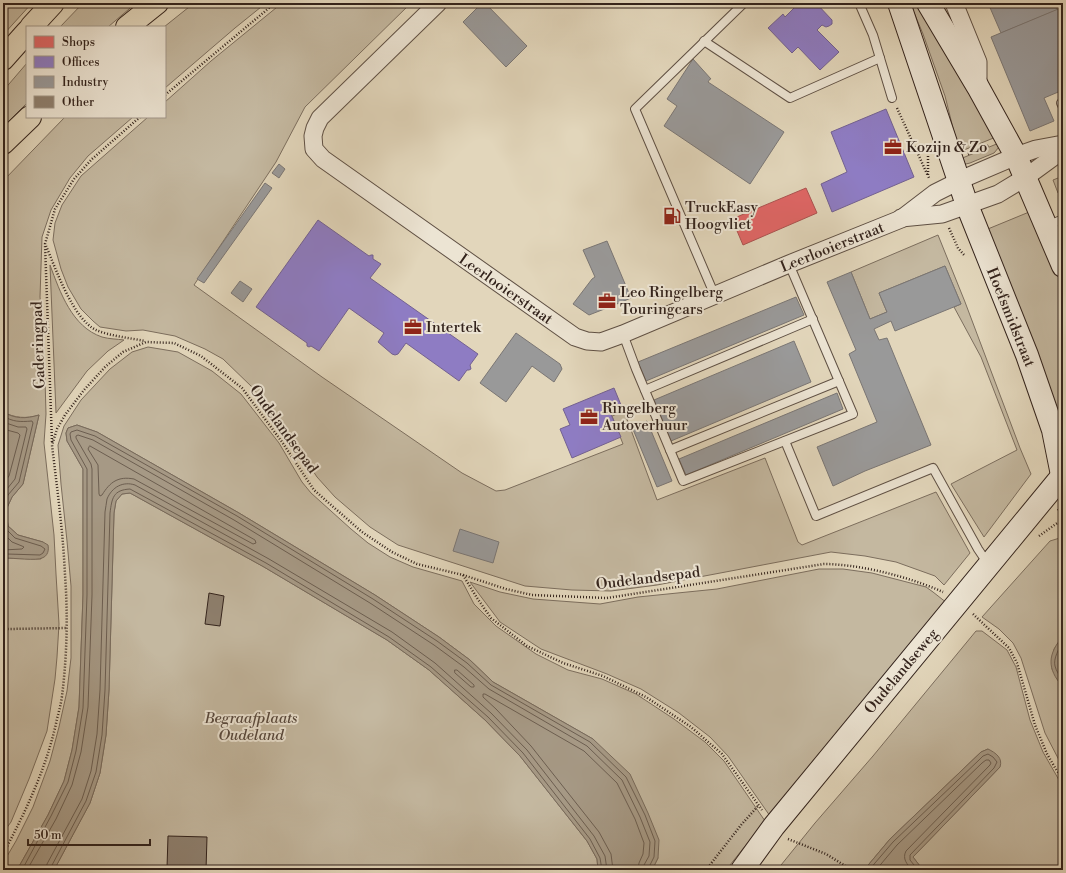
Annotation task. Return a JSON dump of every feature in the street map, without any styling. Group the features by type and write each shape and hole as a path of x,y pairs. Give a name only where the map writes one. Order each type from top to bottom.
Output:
{"highway":[{"path":"32,26 53,3"},
{"path":"128,26 157,3"},
{"path":"3,59 26,33"},
{"path":"3,143 29,118"}],"street":[{"name":"Leerlooierstraat","path":"438,3 320,118 313,136 314,149 323,159 575,337 587,341 601,342 623,334 901,218 935,193 955,171 1011,147 1036,149 1063,144"},
{"name":"Hoefsmidstraat","path":"899,3 967,206 1027,355 1048,415 1053,430 1063,476"},
{"path":"928,3 978,87 1026,177 1055,222 1063,266"},
{"path":"954,3 978,62 978,87"},
{"name":"Leerlooierstraat","path":"901,218 942,214 998,194 1026,177 1063,150"},
{"name":"Oudelandseweg","path":"742,870 774,826 950,598 988,565 1063,476"}],"lane":[{"path":"715,296 635,109 744,3"},
{"path":"859,3 873,35 892,98"},
{"path":"704,41 790,98 880,58"},
{"path":"1063,102 1061,103 1063,107"},
{"path":"623,334 683,481 853,414 789,264"},
{"path":"645,390 813,319"},
{"path":"670,450 839,381"},
{"path":"784,441 816,516 933,468 988,565"}],"path":[{"path":"166,94 274,3"},
{"path":"892,98 928,176"},
{"name":"Gaderingpad","path":"52,445 45,244 55,209 74,179 92,159 139,118"},
{"path":"955,171 1011,147"},
{"name":"Gaderingpad","path":"45,244 61,282 78,313 87,323 104,333 146,342"},
{"name":"Oudelandsepad","path":"3,854 18,826 36,785 52,741 62,697 67,628 66,576 52,445 57,429 65,415 99,373 123,352 146,342 174,343 201,356 242,388 282,442 314,490 362,532 392,552 417,564 463,575 506,589 532,595 607,598 824,564 850,566 878,571 931,587 973,613 1009,648 1017,663 1035,725 1047,754 1063,778"},
{"path":"463,575 491,618 528,646 563,663 603,676 646,697 691,727 722,754 774,826 788,838 826,854 852,870"},
{"path":"3,633 8,629 67,628"},
{"path":"706,870 741,825 759,805"}],"green space":[{"path":"3,3 32,3 3,35"},
{"path":"83,3 136,3 109,26 61,26"},
{"path":"194,3 266,3 166,87 165,26"},
{"path":"282,3 411,3 305,107 276,162 194,285 322,377 462,473 496,491 505,490 623,444 612,416 624,411 657,500 765,458 798,542 802,545 936,492 970,553 944,585 935,576 896,562 865,556 831,552 657,585 611,591 572,590 525,586 398,545 370,527 335,497 317,477 284,427 252,387 223,359 205,349 175,336 143,330 126,331 100,327 81,309 68,287 61,269 53,240 55,223 62,205 81,176 147,118 166,118 166,101 211,61"},
{"path":"910,3 919,3 996,137 959,152 945,96 923,34"},
{"path":"26,64 26,104 3,127 3,91"},
{"path":"64,118 132,118 88,156 70,178 51,210 42,237 40,297 44,343 46,414 44,443 54,535 59,624 57,657 47,731 11,822 3,833 3,561 6,558 41,559 43,542 18,535 8,526 6,510 12,497 23,484 39,415 21,417 12,416 3,412 3,389 5,387 3,387 3,181"},
{"path":"999,143 999,147 994,153 970,163 966,164 960,159"},
{"path":"1063,176 1063,191 1058,193 1053,180"},
{"path":"1034,210 1063,280 1063,412 1054,419 983,231"},
{"path":"938,235 1031,474 984,537 951,484 1017,450 981,357 954,307 961,304 945,266 879,293 887,312 870,319 851,272"},
{"path":"50,265 63,297 75,317 92,332 102,337 124,340 108,351 87,371 56,413"},
{"path":"148,347 178,352 212,371 241,394 279,443 302,482 311,493 368,543 390,557 413,567 462,581 474,604 496,626 536,654 568,670 602,679 636,694 705,742 724,761 765,821 726,870 652,870 658,858 593,739 493,682 470,660 439,637 375,595 239,513 97,432 77,425 68,428 66,433 67,441 83,469 83,595 79,707 72,750 64,781 48,815 17,870 3,870 3,863 33,807 50,761 67,691 71,658 71,586 58,445 64,426 81,400 110,369 132,352"},
{"name":"Begraafplaats Oudeland","path":"130,493 264,567 387,640 429,670 485,720 520,756 587,841 597,859 598,870 54,870 90,803 100,773 106,735 109,690 114,513 116,501 122,494"},
{"path":"1063,537 1063,636 1054,649 1052,669 1063,687 1063,767 1045,733 1021,658 1013,643 999,629 982,617 1050,541"},
{"path":"819,569 843,569 872,573 926,587 947,603 770,816 728,756 710,737 679,713 641,689 607,674 541,649 500,622 470,582 500,592 533,599 600,604 638,597 717,589"},
{"path":"976,631 982,631 1007,650 1016,667 1030,720 1043,752 1063,787 1063,870 923,870 913,857 1000,767 988,749 981,752 890,839 864,870 777,870 815,823 873,756"}],"water":[{"path":"3,412 21,418 39,415 23,484 12,497 6,510 8,526 18,535 43,542 48,545 47,554 39,559 6,558 3,561"},
{"path":"77,425 97,432 239,513 375,595 439,637 470,660 493,682 593,739 630,774 648,813 659,840 658,858 652,870 598,870 597,859 587,841 520,756 485,720 429,670 387,640 264,567 130,493 122,494 116,501 114,513 109,690 106,735 100,773 90,803 54,870 17,870 48,815 64,781 72,750 79,707 83,595 83,469 67,441 66,433 68,428"},
{"path":"1063,636 1063,687 1054,674 1051,661 1054,649"},
{"path":"988,749 1000,758 1000,767 913,857 923,870 864,870 890,839 981,752"}],"building: Shops":[{"path":"806,188 817,213 743,245 732,219"}],"building: Offices":[{"path":"799,3 816,3 832,20 832,24 829,26 826,27 822,25 817,30 839,52 820,70 798,47 792,53 768,28 783,14 785,17"},
{"path":"886,109 914,177 832,212 821,184 847,172 831,132"},
{"path":"318,220 369,256 373,255 373,259 381,264 370,278 478,354 470,365 471,369 467,370 459,381 406,343 398,354 392,354 378,342 384,333 349,308 319,351 311,346 307,346 307,343 256,307"},
{"name":"Ringelberg Autoverhuur","path":"614,388 621,405 609,410 621,437 572,458 560,429 570,425 563,409"}],"building: Industry":[{"path":"482,3 485,3 527,46 506,67 463,22"},
{"path":"988,3 1054,3 1057,10 1001,33"},
{"path":"1063,7 1063,90 1044,98 1054,121 1030,131 991,37"},
{"path":"693,59 711,79 708,82 784,132 750,184 664,126 677,106 667,99"},
{"path":"279,164 285,169 279,178 272,173"},
{"path":"265,183 272,188 204,283 197,279"},
{"path":"607,241 631,298 612,306 611,304 606,306 607,308 589,315 573,304 595,277 583,250"},
{"path":"945,266 961,304 895,331 891,321 874,329 879,340 887,338 931,445 865,471 833,486 817,447 877,422 849,354 856,350 827,282 851,272 870,319 887,312 879,293"},
{"path":"240,281 252,289 243,302 231,293"},
{"path":"796,297 804,315 646,381 638,362"},
{"path":"516,333 560,364 562,369 554,382 532,366 506,402 480,383"},
{"path":"794,341 811,382 671,441 654,400"},
{"path":"837,393 843,409 686,475 679,459"},
{"path":"647,421 672,481 657,487 632,427"},
{"path":"460,529 499,542 493,563 453,551"}],"building: Other":[{"path":"209,593 224,596 220,626 205,624"},
{"path":"168,836 207,837 206,870 167,868"}],"place":[{"name":"Kozijn & Zo","path":"893,147"},
{"name":"TruckEasy Hoogvliet","path":"672,216"},
{"name":"Leo Ringelberg Touringcars","path":"607,301"},
{"name":"Intertek","path":"413,327"},
{"name":"Ringelberg Autoverhuur","path":"589,417"}]}
